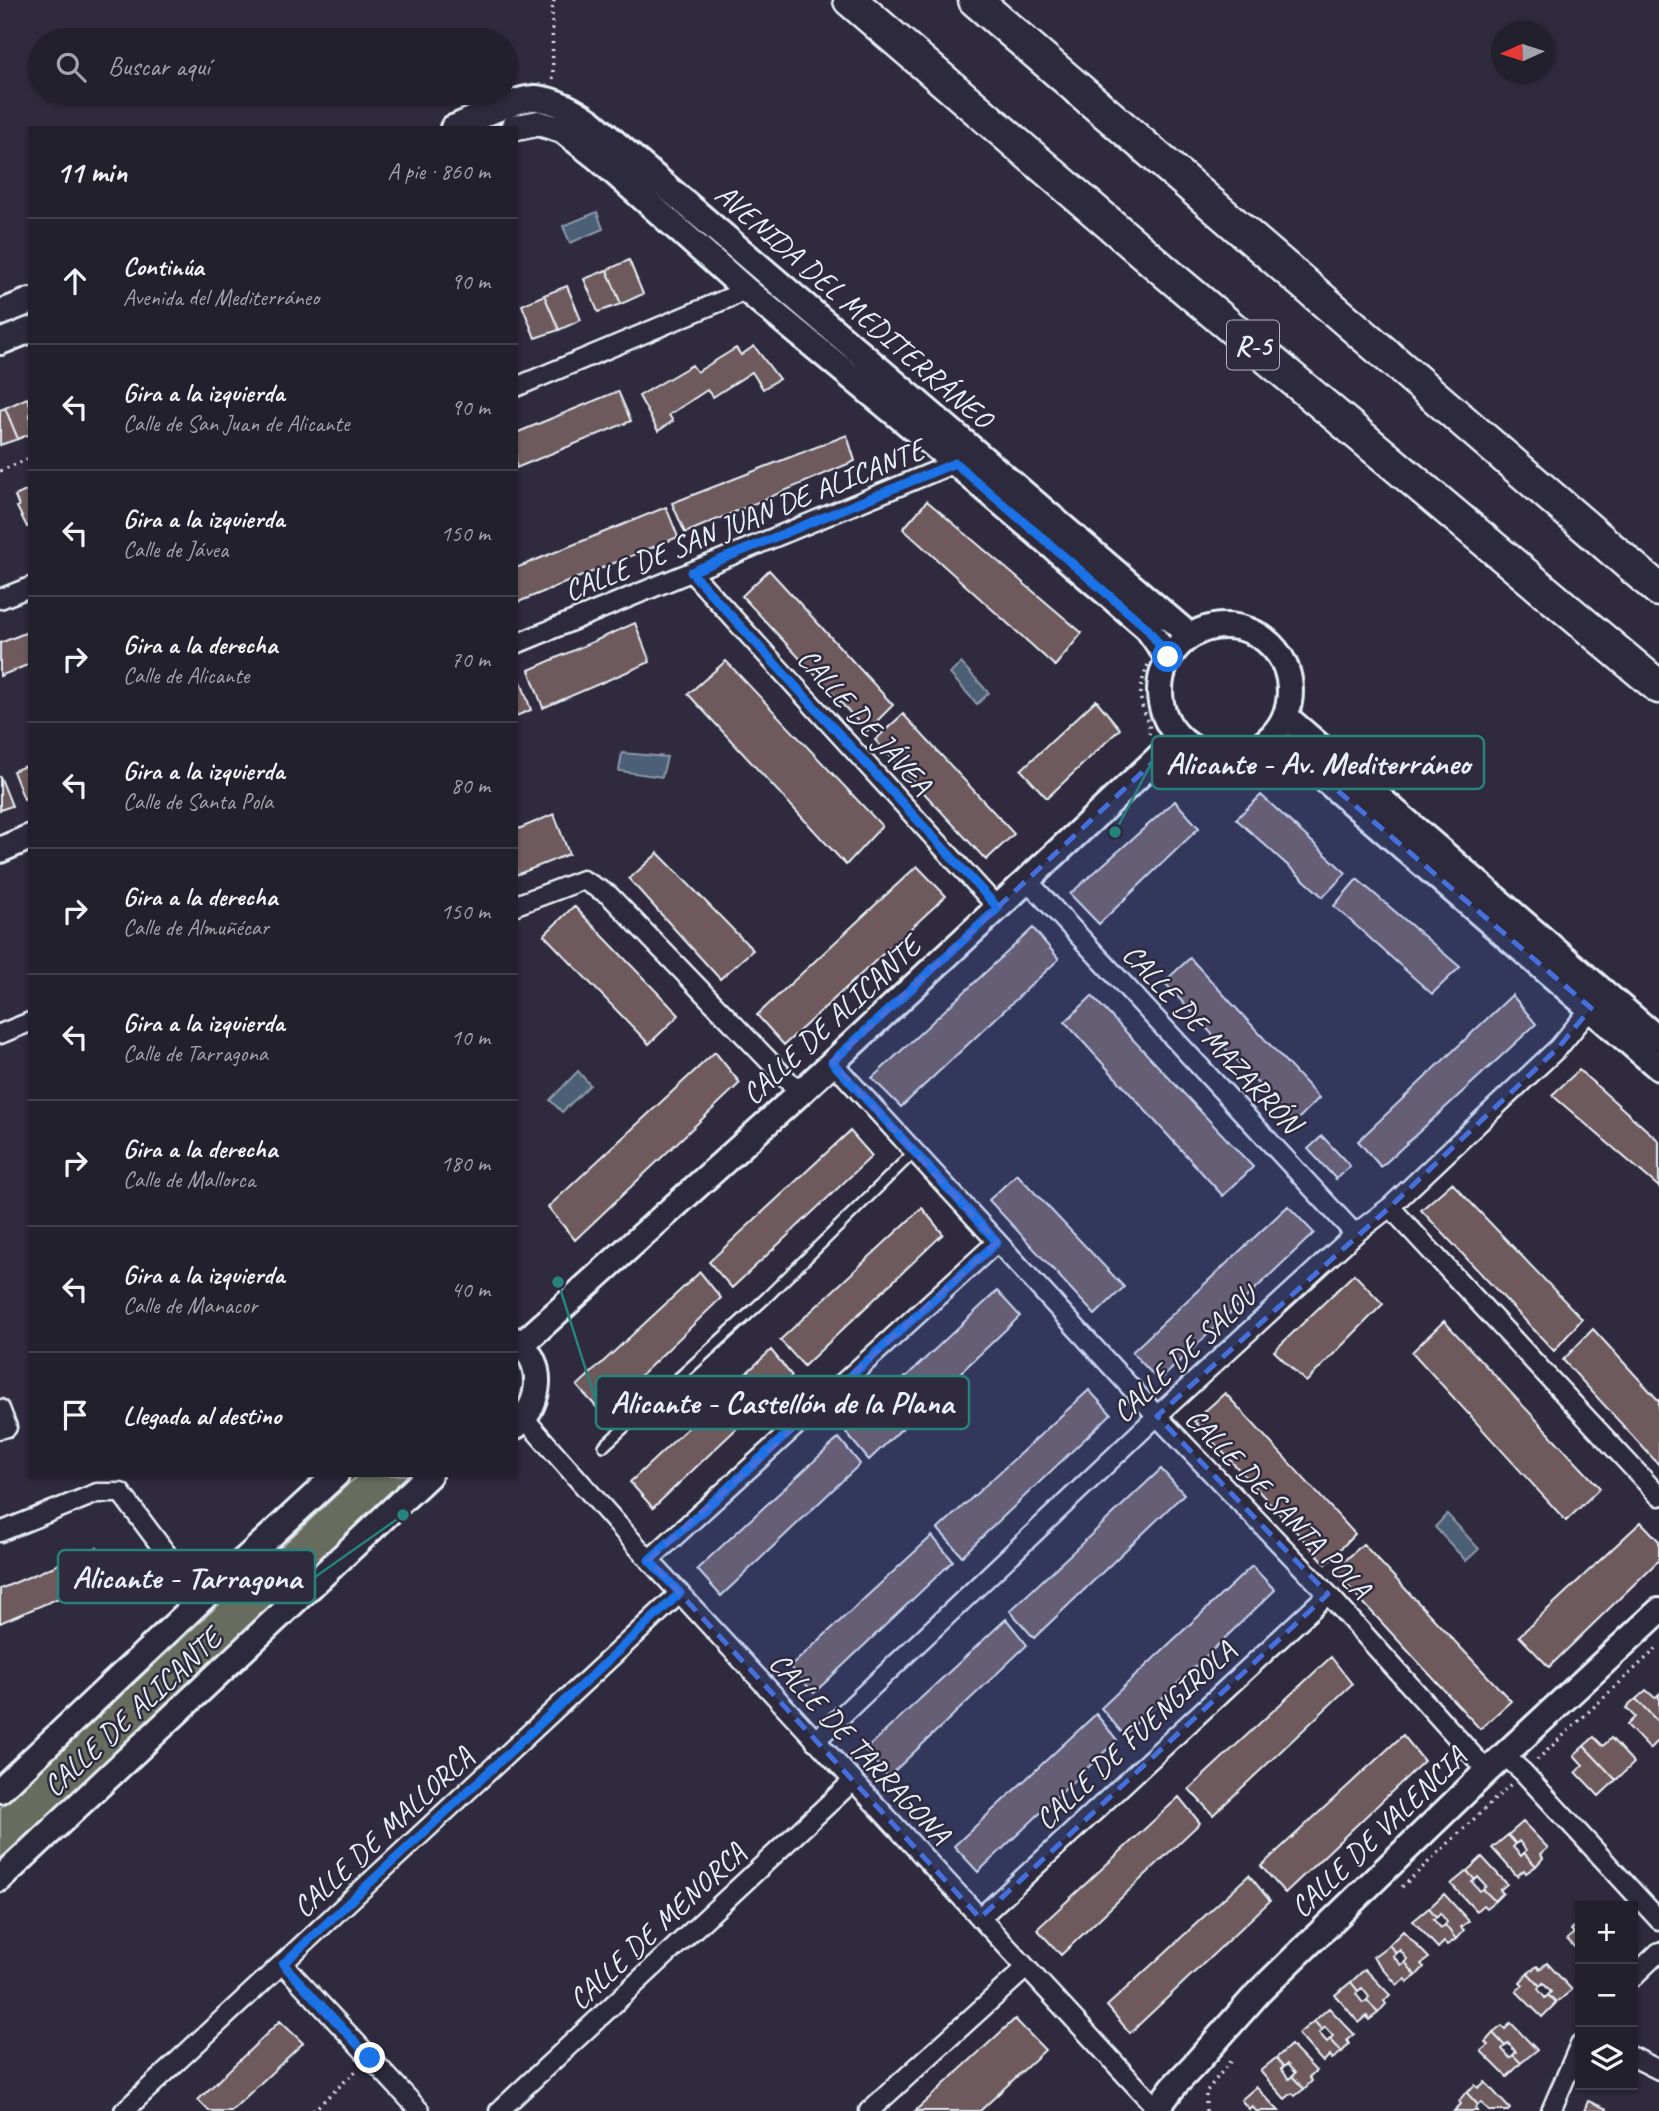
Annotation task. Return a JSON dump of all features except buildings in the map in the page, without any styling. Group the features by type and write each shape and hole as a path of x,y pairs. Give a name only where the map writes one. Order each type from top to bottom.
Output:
{"highway":[{"name":"R-5","path":"850,0 1186,289 1659,687"},
{"name":"R-5","path":"975,0 1659,590"}],"street":[{"name":"AVENIDA DEL MEDITERRÁNEO","path":"518,101 534,98 552,102 573,109 591,122 1190,636"},
{"name":"AVENIDA DEL MEDITERRÁNEO","path":"458,126 508,105"},
{"name":"AVENIDA DEL MEDITERRÁNEO","path":"518,127 538,123 562,130 597,158 745,289 955,463 1147,628 1159,659"},
{"path":"518,386 745,289"},
{"path":"0,313 28,302"},
{"path":"0,342 28,331"},
{"name":"CALLE DE SAN JUAN DE ALICANTE","path":"518,643 955,463"},
{"name":"CALLE DE JÁVEA","path":"691,572 998,908"},
{"path":"0,599 28,588"},
{"path":"1268,751 1285,716 1290,696 1288,676 1280,657 1267,641 1249,630 1229,626 1209,628 1190,636 1159,659 1160,700 1171,746 1223,756 1268,751 1303,760 1659,1068"},
{"path":"1285,716 1659,1040"},
{"name":"CALLE DE ALICANTE","path":"519,1342 800,1093 1171,746"},
{"path":"0,850 28,838"},
{"path":"518,904 583,880 609,895 800,1093"},
{"name":"CALLE DE MAZARRÓN","path":"1028,881 1354,1234"},
{"name":"CALLE DE SALOU","path":"815,1741 1157,1416 1354,1234 1390,1207 1559,1047 1591,1009"},
{"path":"0,1034 28,1023"},
{"name":"CALLE DE SANTA POLA","path":"832,1062 1157,1416 1328,1594 1496,1764 1523,1772 1659,1920"},
{"path":"1390,1207 1659,1496"},
{"path":"649,1560 997,1242"},
{"path":"519,1342 532,1357 537,1373 533,1405 520,1422"},
{"path":"0,1409 7,1427 0,1429"},
{"name":"CALLE DE TARRAGONA","path":"520,1422 1157,2110"},
{"name":"CALLE DE ALICANTE","path":"0,1790 334,1477"},
{"name":"CALLE DE ALICANTE","path":"0,1879 427,1477"},
{"path":"0,1532 97,1493 121,1493 201,1600"},
{"name":"CALLE DE MALLORCA","path":"124,2111 680,1593"},
{"name":"CALLE DE FUENGIROLA","path":"980,1917 1328,1594"},
{"name":"CALLE DE VALENCIA","path":"1157,2110 1174,2085 1259,1992 1659,1611"},
{"name":"CALLE DE MENORCA","path":"499,2111 853,1781"},
{"path":"1638,1972 1659,1952"},
{"path":"283,1964 420,2111"},
{"path":"869,2111 1026,1968"},
{"path":"1551,2111 1575,2056"},
{"path":"1638,2060 1659,2070"}],"lane":[{"path":"604,1446 766,1297 914,1152"}],"path":[{"path":"552,102 554,0"},
{"path":"0,471 28,459"},
{"path":"1159,659 1143,676 1141,701 1150,727 1150,733 1146,737 1171,746 1180,771 1187,767 1201,774 1245,773 1257,769 1268,751"},
{"path":"1394,1896 1659,1646"},
{"path":"1206,2111 1206,2092 1239,2050"},
{"path":"313,2111 370,2058"}],"highlighted area":[{"path":"1179,738 1199,751 1223,756 1247,753 1268,740 1302,760 1591,1008 1559,1047 1390,1207 1157,1416 1328,1594 980,1918 649,1560 997,1242 832,1062"}],"green space":[{"path":"356,1477 415,1477 0,1859 0,1808"}],"water":[{"path":"597,212 603,229 570,243 563,226"},
{"path":"961,663 989,693 977,704 950,674"},
{"path":"622,753 667,757 662,777 619,771"},
{"path":"578,1071 590,1085 562,1112 550,1100"},
{"path":"1447,1514 1479,1549 1466,1561 1435,1527"}],"place":[{"name":"Alicante - Av. Mediterráneo","path":"1115,832"},
{"name":"Alicante - Castellón de la Plana","path":"558,1282"},
{"name":"Alicante - Tarragona","path":"403,1515"}],"route":[{"path":"370,2058 283,1964 680,1593 649,1560 997,1242 832,1062 998,908 691,572 955,463 1147,628 1168,657"}]}
